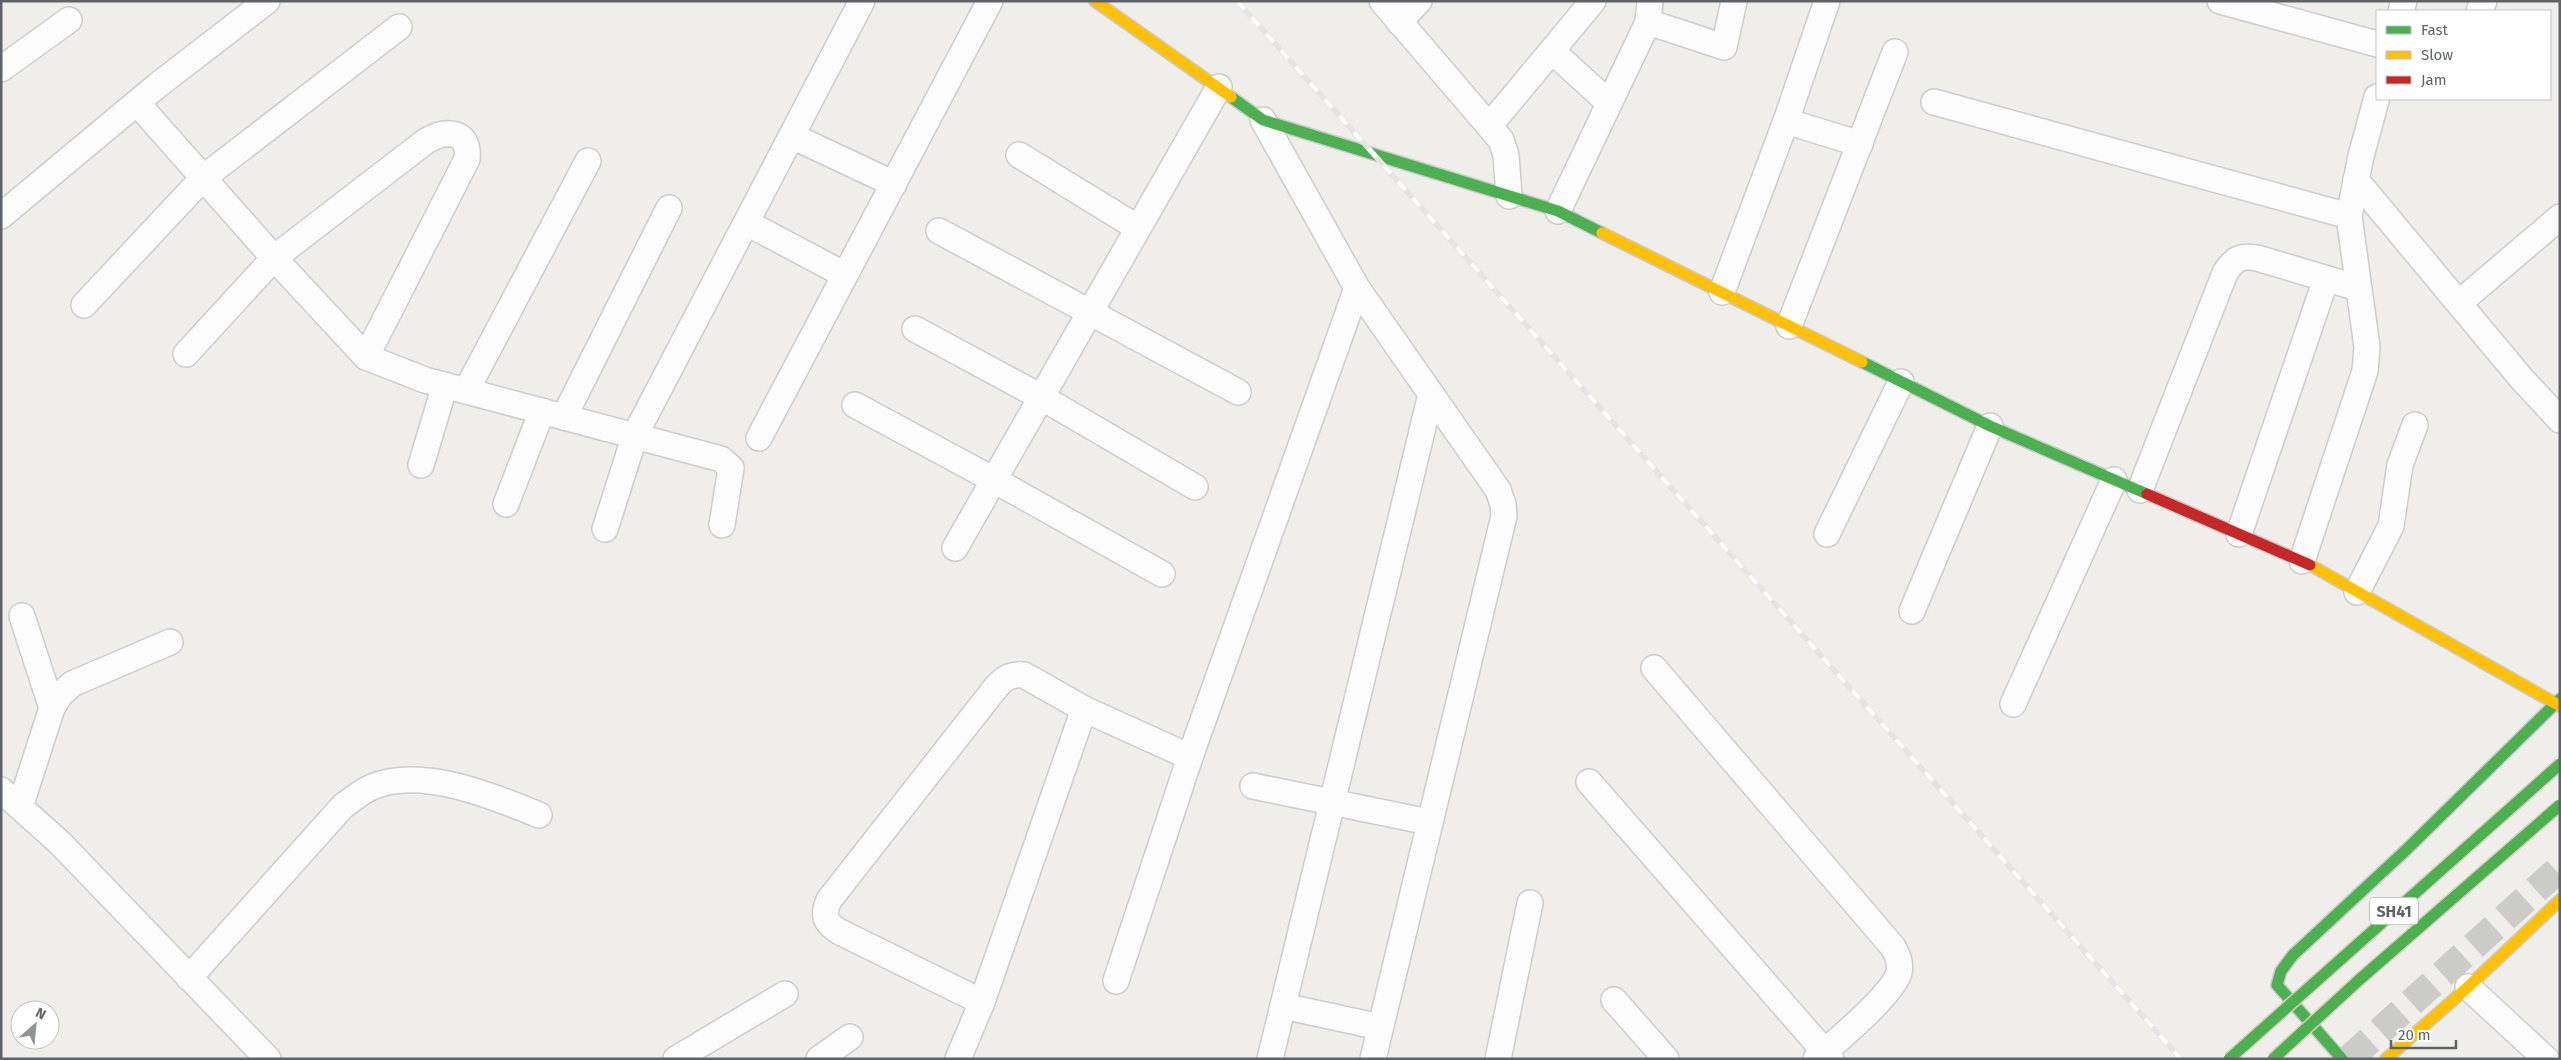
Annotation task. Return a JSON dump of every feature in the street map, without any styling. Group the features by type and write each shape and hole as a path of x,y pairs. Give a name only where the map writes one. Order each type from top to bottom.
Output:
{"street":[{"path":"1,216 137,103 266,1"},
{"path":"605,529 635,435 862,1"},
{"path":"760,438 990,1"},
{"path":"1096,1 1263,120 1558,211 1990,426 2302,561 2558,703 2405,851 2293,955 2281,971 2277,985 2342,1059"},
{"path":"1382,1 1501,140 1506,155 1509,196"},
{"path":"1400,22 1419,1"},
{"path":"1490,125 1593,1"},
{"path":"1558,211 1649,12 1724,47 1734,1"},
{"path":"1722,292 1786,121 1827,1"},
{"path":"2220,1 2245,4 2376,44"},
{"path":"1,69 69,20"},
{"path":"84,305 203,178 399,27"},
{"path":"1552,51 1609,103"},
{"path":"1789,326 1895,52"},
{"path":"955,548 1219,87"},
{"path":"2302,561 2365,371 2367,348 2349,216 2376,100"},
{"path":"1934,102 2349,216"},
{"path":"137,103 274,258 366,357 397,370 455,388 721,458 731,468 722,525"},
{"path":"1263,120 1357,288 1498,490 1503,504 1504,516 1428,822 1372,1059"},
{"path":"1786,121 1860,144"},
{"path":"186,354 274,258 426,141 445,132 462,139 468,151 463,168 366,357"},
{"path":"792,136 894,184"},
{"path":"1019,155 1138,228"},
{"path":"421,465 455,388 588,161"},
{"path":"2356,180 2459,303 2556,410"},
{"path":"506,504 553,414 670,208"},
{"path":"2459,303 2560,217"},
{"path":"746,223 846,275"},
{"path":"939,231 1089,314 1238,392"},
{"path":"2140,490 2225,273 2237,258 2245,256 2358,288"},
{"path":"2239,534 2326,279"},
{"path":"1116,981 1190,758 1357,288"},
{"path":"915,329 1041,397 1195,487"},
{"path":"1827,534 1901,382"},
{"path":"1270,1059 1432,394"},
{"path":"855,406 994,480 1162,574"},
{"path":"2357,592 2391,526 2400,465 2414,425"},
{"path":"1912,611 1990,426"},
{"path":"2013,704 2114,480"},
{"path":"22,616 52,708"},
{"path":"20,807 52,708 60,695 72,684 170,642"},
{"path":"1589,782 1824,1056 1886,994 1898,975 1898,957 1893,948 1654,668"},
{"path":"982,1002 840,932 829,926 824,919 829,900 1006,677 1013,674 1024,675 1084,709 1190,758"},
{"path":"958,1059 982,1002 1084,709"},
{"name":"SH41","path":"2229,1059 2560,764"},
{"path":"188,978 343,806 372,786 406,779 442,784 489,795 539,815"},
{"path":"1253,786 1428,822"},
{"path":"1,790 60,843 268,1059"},
{"name":"SH41","path":"2273,1059 2359,980 2560,804"},
{"path":"2386,1059 2468,987 2560,900"},
{"path":"1500,1057 1530,903"},
{"path":"2468,987 2546,1059"},
{"path":"676,1059 785,994"},
{"path":"1614,1000 1666,1059"},
{"path":"1283,1006 1380,1027"},
{"path":"819,1059 850,1037"}],"tunnel":[{"path":"2349,1059 2560,868"}],"railway":[{"path":"1237,1 2181,1059"}],"traffic: fast":[{"path":"1231,97 1263,120 1558,211 1602,233"},
{"path":"1862,362 1990,426 2147,494"},
{"path":"2342,1059 2277,985 2281,971 2293,955 2405,851 2560,699"},
{"path":"2229,1059 2560,764"},
{"path":"2273,1059 2359,980 2560,805"}],"traffic: slow":[{"path":"1095,1 1231,97"},
{"path":"1602,233 1862,362"},
{"path":"2310,565 2560,706"},
{"path":"2386,1059 2468,987 2560,900"}],"traffic: jam":[{"path":"2147,494 2310,565"}]}
